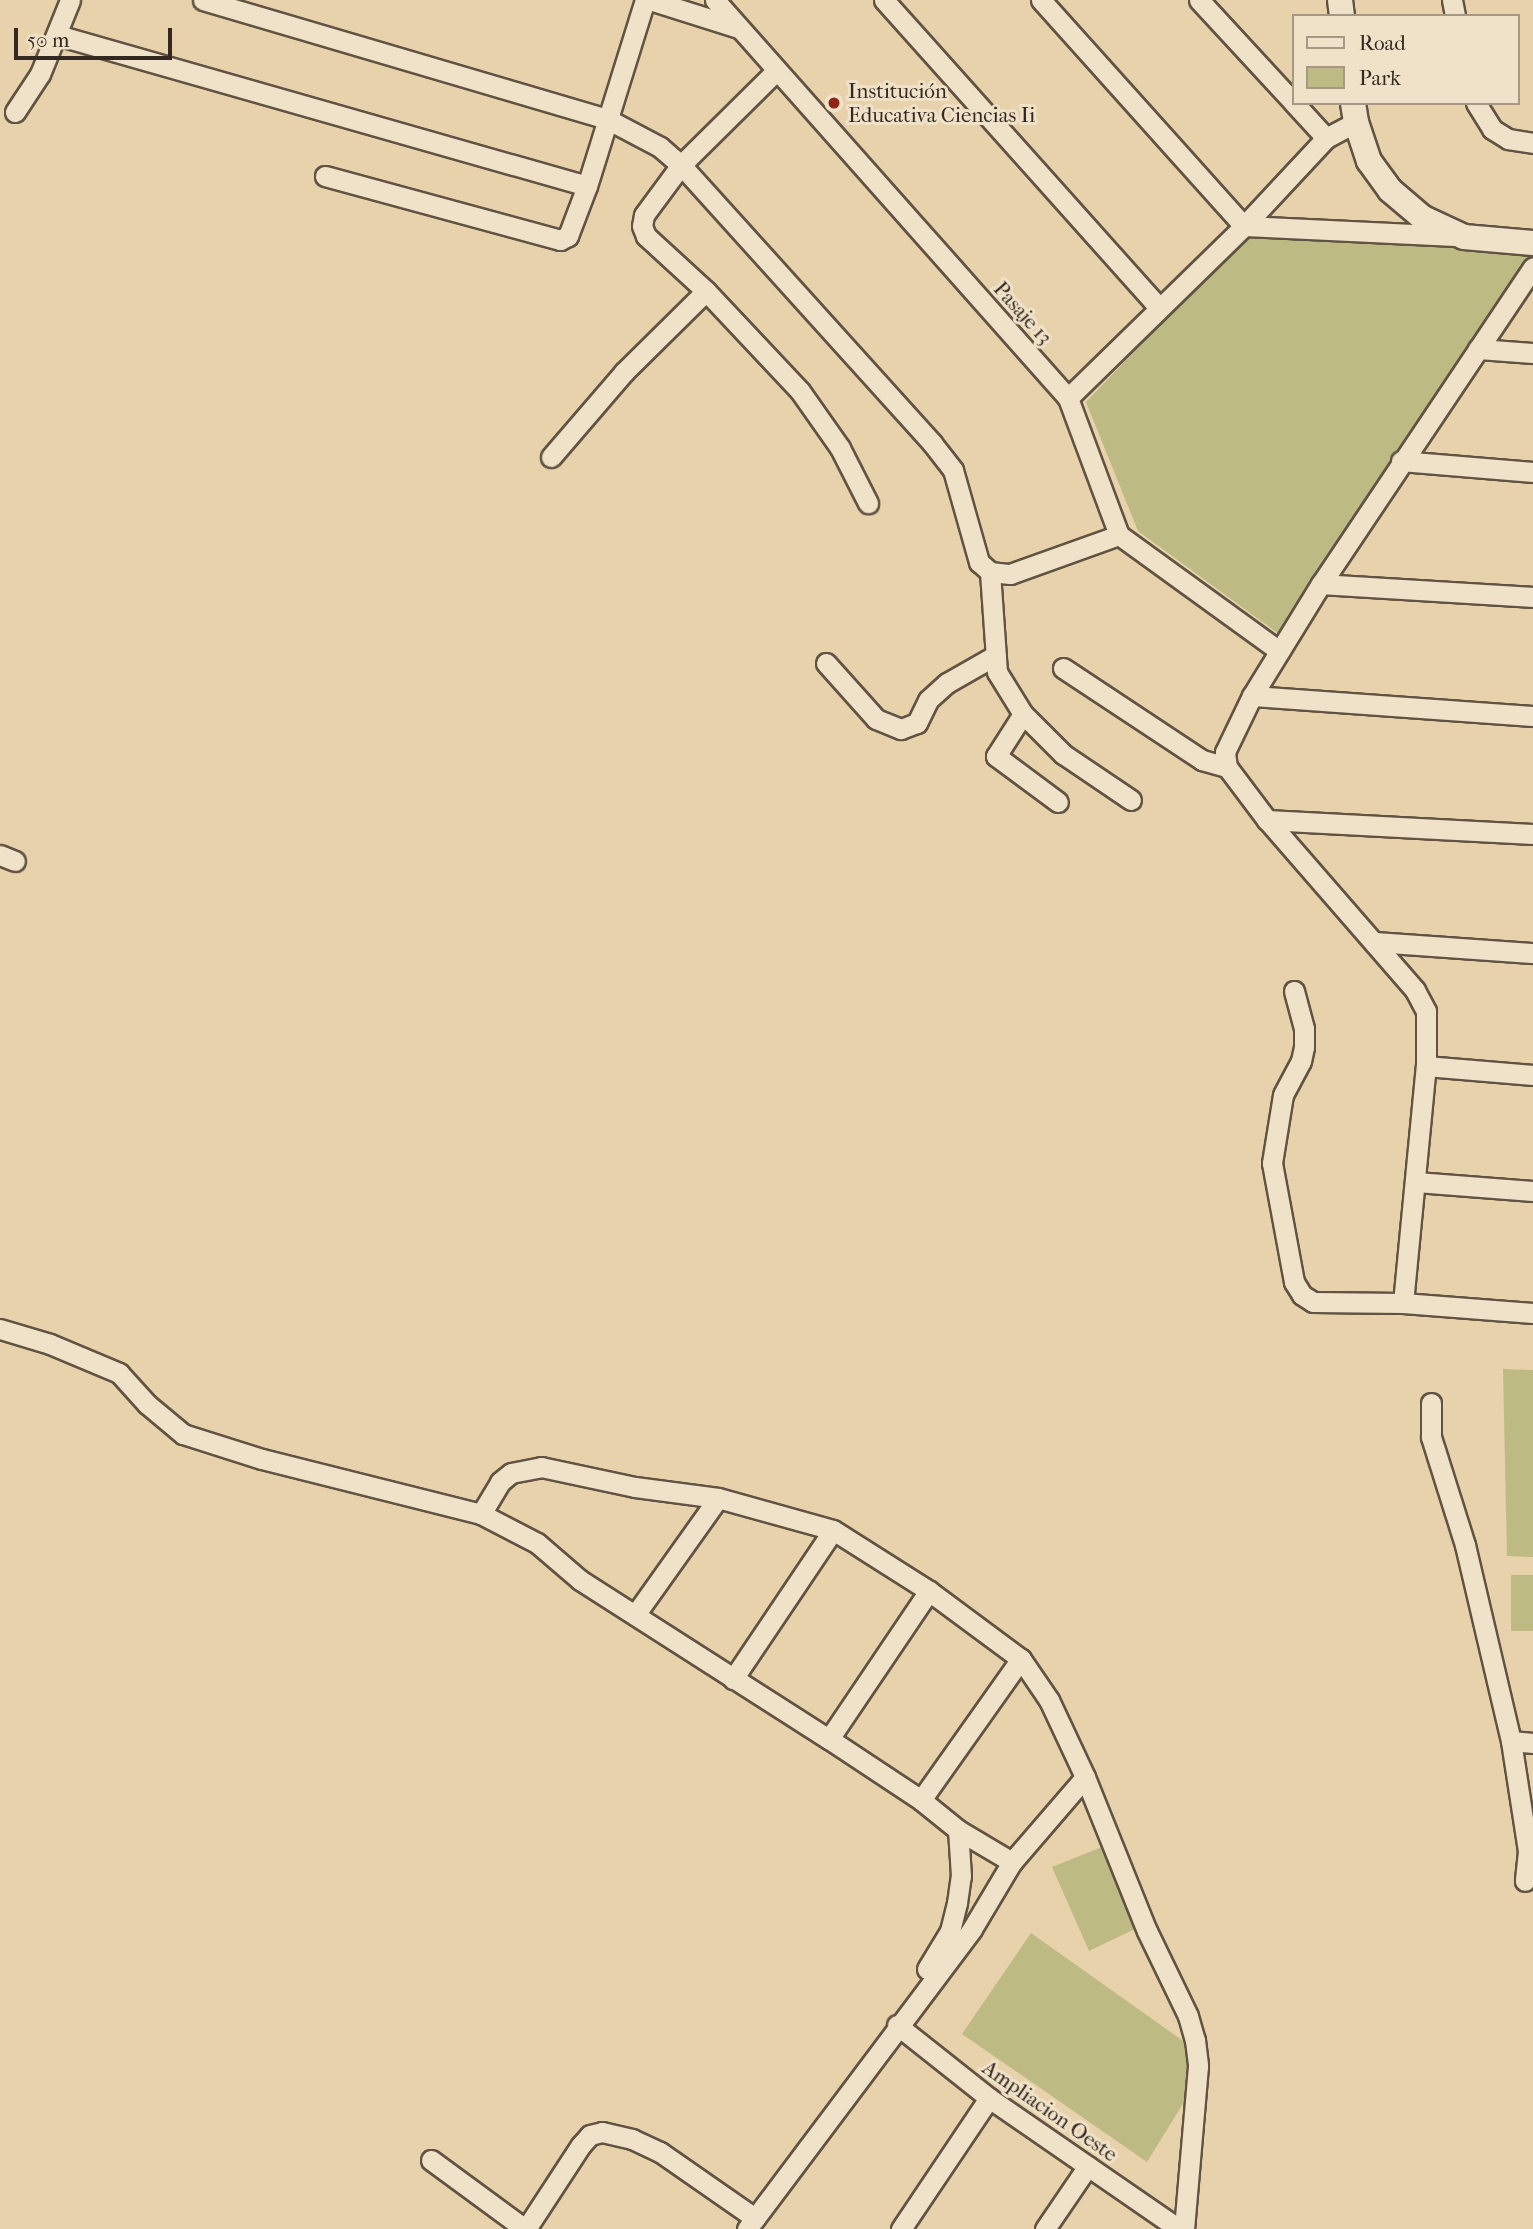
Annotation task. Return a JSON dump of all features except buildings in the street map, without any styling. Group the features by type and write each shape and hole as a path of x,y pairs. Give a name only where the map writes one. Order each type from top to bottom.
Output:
{"street":[{"path":"15,112 40,74 70,0"},
{"path":"203,0 607,119 660,147 681,165 953,470 979,562 990,572 1010,574 1119,536 1279,652"},
{"path":"325,176 560,240 568,236 587,186 648,0 740,29"},
{"name":"Pasaje 13","path":"715,0 1068,398 1119,536"},
{"path":"884,0 1159,308"},
{"path":"1041,0 1244,226 1533,243"},
{"path":"1199,0 1292,101"},
{"path":"57,35 587,186"},
{"path":"776,71 681,165 645,215 642,226 646,236 706,291 800,391 839,448 868,503"},
{"path":"1296,105 1326,138"},
{"path":"1477,105 1492,129 1508,139 1533,143"},
{"path":"1068,398 1244,226 1326,138 1354,113 1369,161 1390,190 1423,218 1464,237"},
{"path":"1404,1303 1426,1066 1426,1012 1415,990 1267,820 1227,766 1225,752 1252,696 1321,584 1533,267"},
{"path":"551,457 624,372 706,291"},
{"path":"1478,349 1533,353"},
{"path":"1401,461 1533,471"},
{"path":"990,572 997,672 1023,714 1063,754 1131,800"},
{"path":"1321,584 1533,597"},
{"path":"826,663 876,719 901,729 917,723 929,701 947,683 996,655"},
{"path":"1063,668 1202,760 1227,766"},
{"path":"1252,696 1533,716"},
{"path":"1023,714 996,756 1058,802"},
{"path":"1267,820 1533,834"},
{"path":"1374,942 1533,953"},
{"path":"1294,991 1304,1028 1304,1047 1301,1061 1283,1095 1272,1163 1294,1282 1302,1295 1313,1302 1404,1303 1533,1313"},
{"path":"1426,1066 1533,1075"},
{"path":"1416,1182 1533,1191"},
{"path":"0,1329 50,1344 119,1373 147,1404 183,1434 262,1459 481,1514 537,1543 580,1580 829,1739 921,1800 958,1830 1012,1862"},
{"path":"1432,1403 1431,1437 1465,1545 1511,1741 1528,1851 1525,1881"},
{"path":"481,1514 500,1482 511,1473 541,1467 635,1487 718,1498 833,1530 929,1591 1021,1659 1049,1700 1085,1777 1147,1931 1188,2016 1195,2040 1198,2066 1182,2229"},
{"path":"635,1615 718,1498"},
{"path":"733,1679 833,1530"},
{"path":"829,1739 929,1591"},
{"path":"921,1800 1021,1659"},
{"path":"1511,1741 1533,1743"},
{"path":"431,2160 525,2229 581,2145 590,2135 602,2132 632,2140 660,2152 751,2223 897,2025 972,1929 1012,1862 1085,1777"},
{"path":"897,2025 950,1931 961,1876 958,1830"},
{"name":"Ampliacion Oeste","path":"897,2025 989,2098 1182,2229"},
{"path":"901,2229 989,2098"},
{"path":"1045,2229 1088,2166"}],"green space":[{"path":"1251,230 1522,249 1529,258 1279,634 1138,531 1086,402"},
{"path":"1503,1369 1533,1370 1533,1557 1507,1556"},
{"path":"1511,1575 1533,1575 1533,1631 1511,1631"},
{"path":"1107,1845 1141,1926 1089,1951 1052,1867"},
{"path":"1031,1933 1210,2060 1147,2162 962,2034"}],"place":[{"name":"Institución Educativa Ciencias Ii","path":"834,103"}]}
